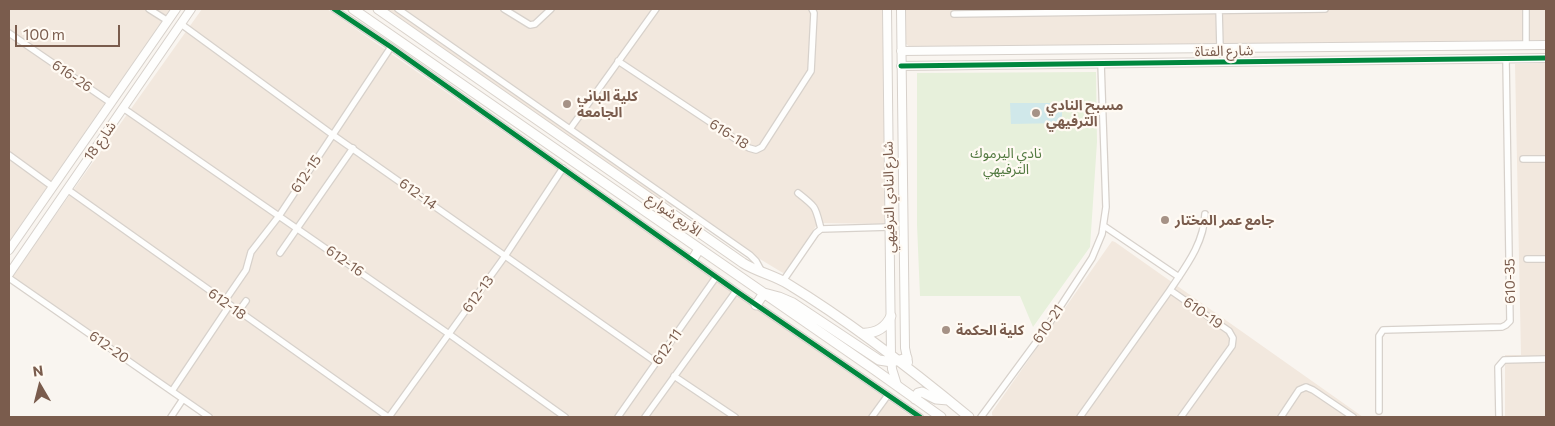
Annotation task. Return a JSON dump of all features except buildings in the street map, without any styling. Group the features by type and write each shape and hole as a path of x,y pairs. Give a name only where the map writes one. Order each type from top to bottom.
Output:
{"main road":[{"name":"الأربع شوارع","path":"353,9 941,417"},
{"name":"الأربع شوارع","path":"378,9 743,263 762,274 783,281 879,346 969,417"},
{"path":"502,113 511,101"},
{"path":"692,259 699,249"},
{"path":"756,305 764,294 779,297 793,303 873,357 885,361 897,359"},
{"path":"860,333 871,333 881,329 891,316"},
{"path":"873,357 878,353 879,346"},
{"path":"915,399 922,392 936,399 948,400"}],"street":[{"path":"149,9 168,22"},
{"name":"شارع 18","path":"9,250 176,9"},
{"name":"شارع 18","path":"9,274 191,9"},
{"path":"334,9 391,47 756,305 920,417"},
{"path":"398,9 750,255 759,265 762,274"},
{"path":"504,9 530,25 535,24 551,9"},
{"path":"570,129 656,9"},
{"name":"616-18","path":"618,61 749,148 756,150 762,147 811,71 814,13 812,9"},
{"name":"شارع النادي الترفيهي","path":"887,9 891,316 897,359 897,385"},
{"name":"شارع النادي الترفيهي","path":"897,359 905,348 905,51 901,9"},
{"path":"1219,9 1220,48"},
{"path":"954,14 1066,10 1324,9"},
{"path":"1526,9 1526,45"},
{"name":"612-14","path":"181,24 333,135 656,362"},
{"name":"616-26","path":"9,33 111,103"},
{"name":"شارع الفتاة","path":"905,51 1546,45"},
{"path":"1423,46 1423,60"},
{"name":"612-15","path":"172,391 246,270 251,252 279,216 391,47"},
{"path":"1034,64 1031,57 1035,50"},
{"name":"610-35","path":"1379,411 1379,336 1383,330 1502,327 1510,321 1506,58"},
{"name":"شارع الفتاة","path":"905,66 1546,58"},
{"name":"610-21","path":"981,417 1043,333 1092,258 1100,242 1106,207 1101,63"},
{"name":"612-16","path":"123,108 449,334 565,417"},
{"path":"82,144 92,152"},
{"name":"612-15","path":"280,253 353,148"},
{"path":"9,155 53,187"},
{"path":"1523,159 1546,159"},
{"name":"612-13","path":"388,417 505,256 563,168"},
{"name":"612-18","path":"67,189 226,304 388,417"},
{"path":"798,193 814,206 819,216 821,229"},
{"path":"1170,290 1200,239 1205,214"},
{"path":"1104,226 1179,277"},
{"path":"783,281 816,233 821,229 890,227"},
{"path":"1527,259 1546,259"},
{"name":"612-11","path":"618,417 716,277"},
{"name":"612-20","path":"9,278 209,417"},
{"name":"610-19","path":"1080,417 1170,290 1229,331 1233,338 1232,346 1181,417"},
{"name":"612-11","path":"645,417 736,291"},
{"path":"238,312 246,301"},
{"path":"1499,417 1498,366 1504,360 1546,359"},
{"path":"674,376 735,417"},
{"path":"1281,417 1300,390 1306,387 1353,417"},
{"path":"872,417 888,395"},
{"path":"171,417 183,399"}],"shaded area":[{"path":"9,9 171,9 9,242"},
{"path":"202,9 327,9 912,417 215,417 12,276"},
{"path":"385,9 887,9 889,224 818,223 788,271 783,273 518,113"},
{"path":"905,9 1546,9 1546,40 910,47 906,44"},
{"path":"1546,63 1546,417 1505,417 1505,355 1521,355 1515,64"},
{"path":"1112,241 1363,417 994,417 992,412"}],"green space":[{"name":"نادي اليرموك الترفيهي","path":"1096,72 1097,142 1090,247 1033,327 1020,296 920,296 917,225 917,73"}],"water":[{"name":"مسبح النادي الترفيهي","path":"1010,103 1062,103 1062,123 1011,124"}],"cycle path":[{"path":"334,9 391,47 736,291 920,417"},
{"path":"901,66 1546,58"}],"place":[{"name":"كلية الباني الجامعة","path":"567,104"},
{"name":"مسبح النادي الترفيهي","path":"1036,113"},
{"name":"جامع عمر المختار","path":"1165,220"},
{"name":"كلية الحكمة","path":"946,330"}]}
